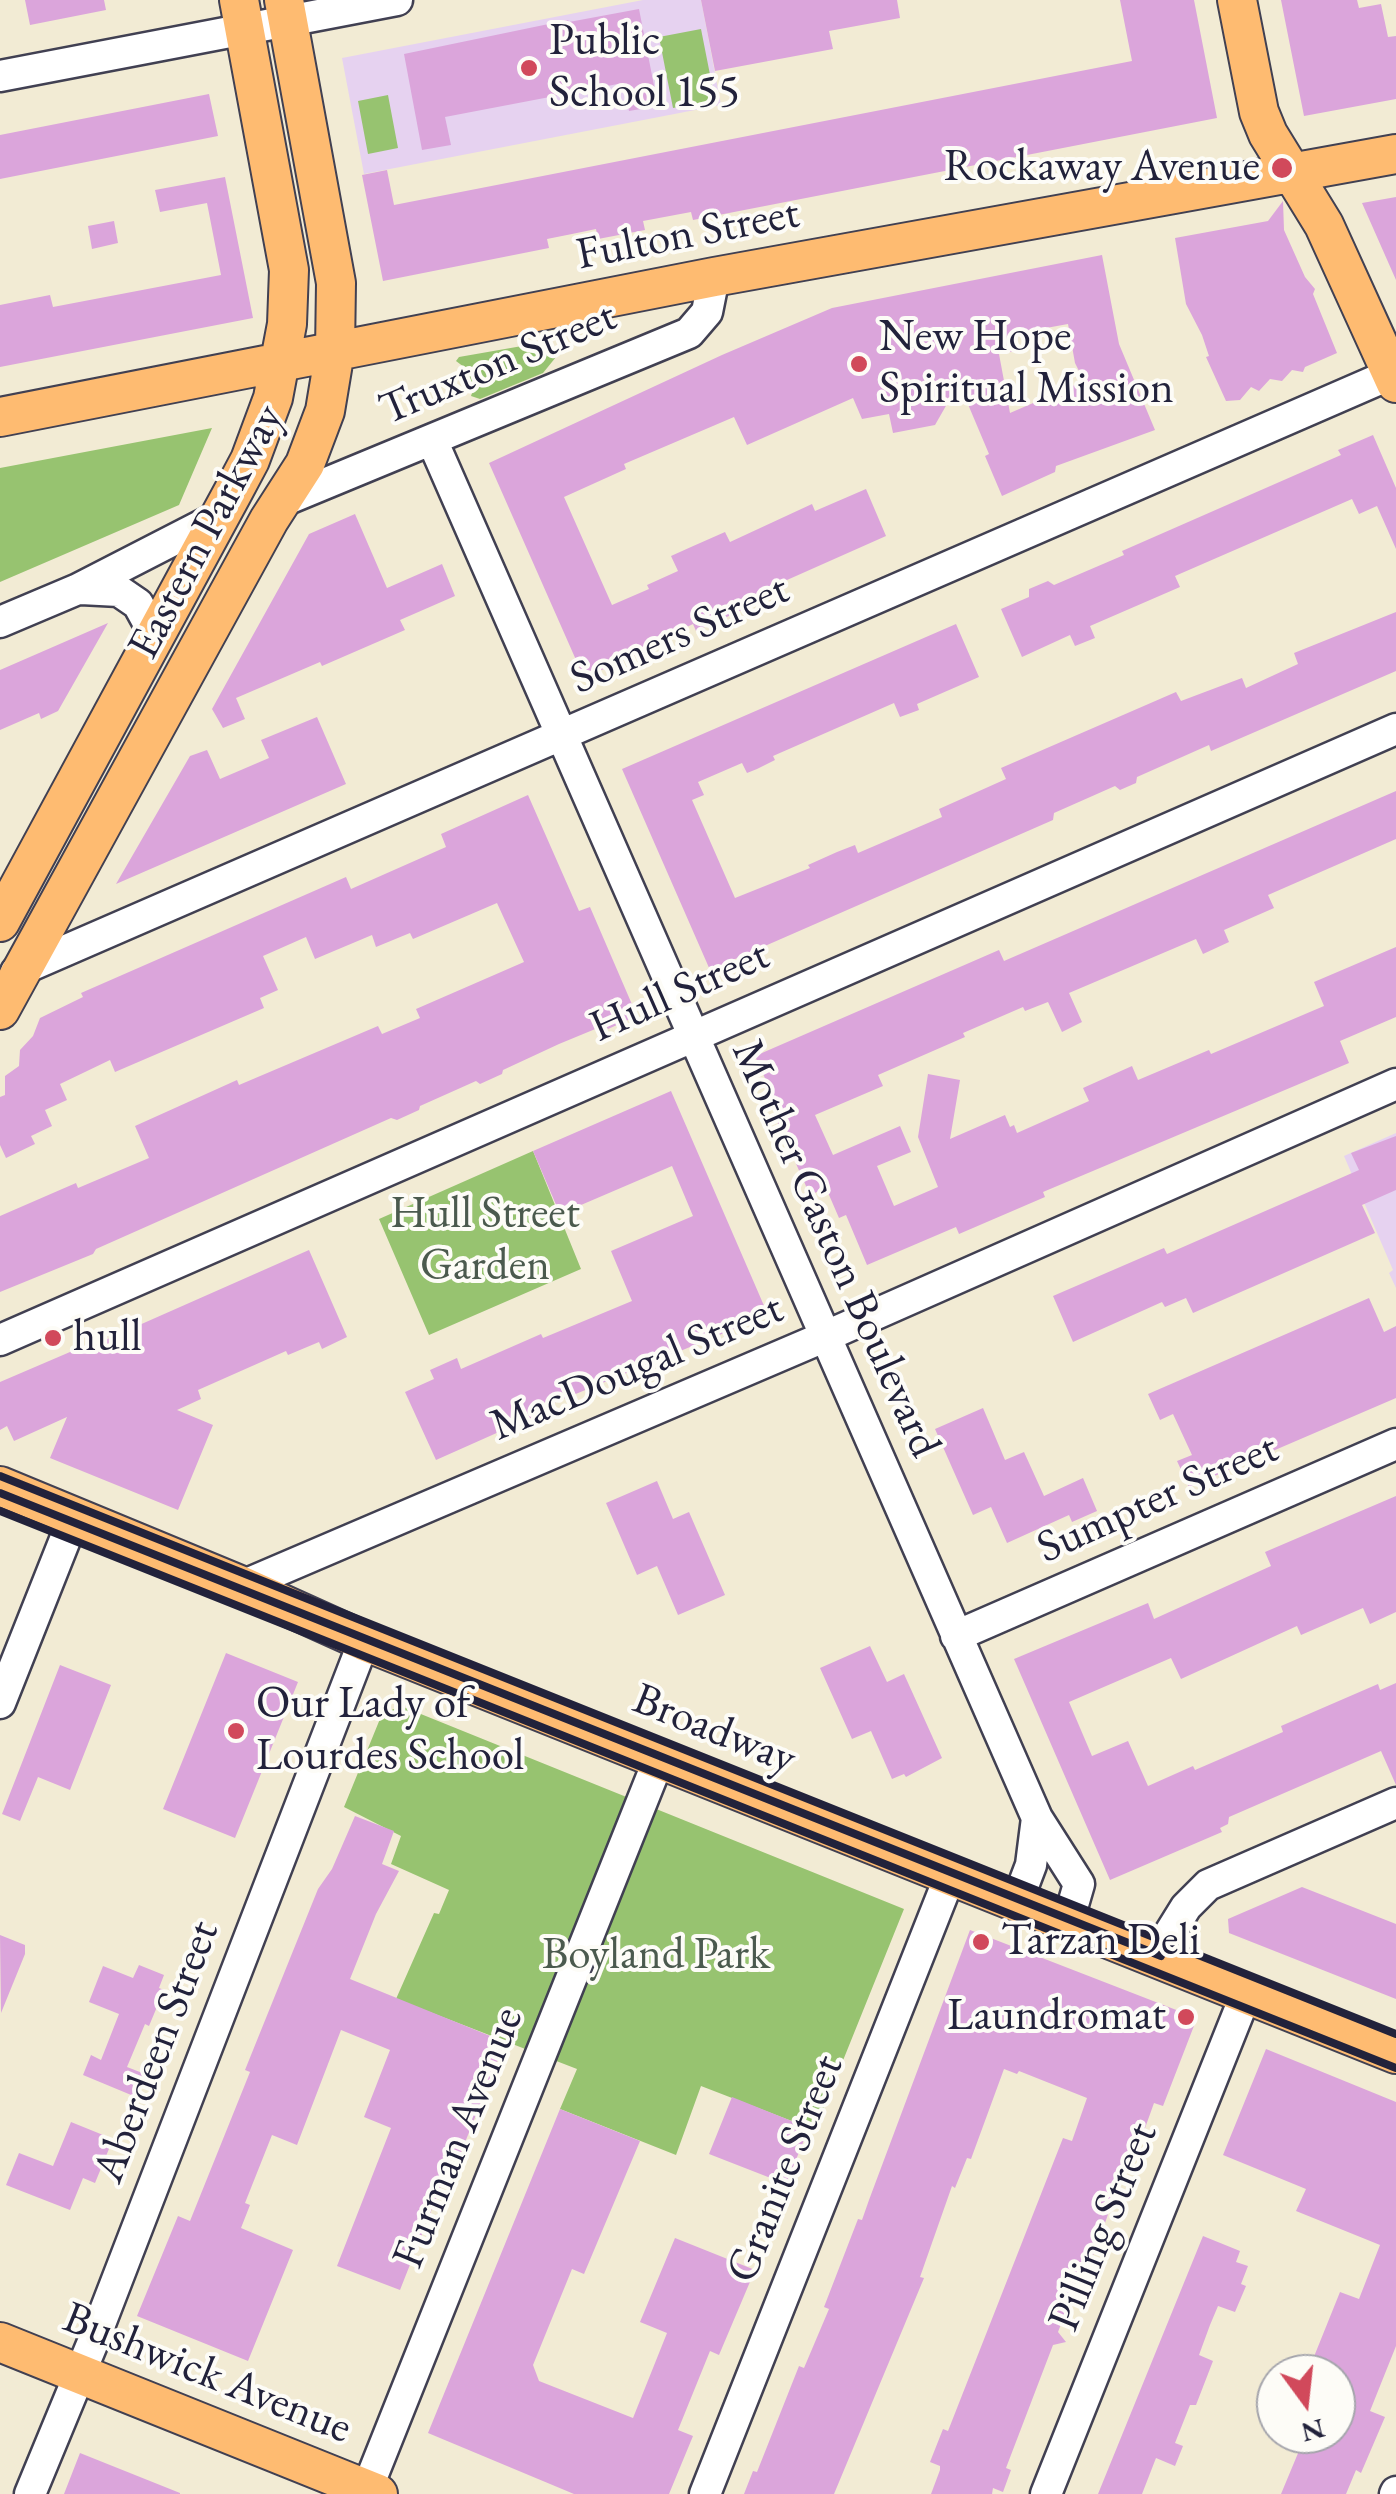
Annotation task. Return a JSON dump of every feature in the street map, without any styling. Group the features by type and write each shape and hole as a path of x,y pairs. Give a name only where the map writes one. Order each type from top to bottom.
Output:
{"main road":[{"path":"1237,0 1259,112 1274,147 1324,224 1395,376"},
{"name":"Eastern Parkway","path":"0,1010 13,974 283,501 316,440 325,412 335,351 334,264 286,10"},
{"name":"Eastern Parkway","path":"0,922 250,460 272,398 287,324 289,270 242,15"},
{"name":"Fulton Street","path":"0,417 714,277 1396,154"},
{"name":"Broadway","path":"0,1486 364,1641 1396,2054"},
{"name":"Bushwick Avenue","path":"0,2342 370,2492"}],"street":[{"path":"0,76 242,15 397,0"},
{"name":"Truxton Street","path":"283,501 689,333 707,312 714,277"},
{"name":"Somers Street","path":"13,974 1395,376"},
{"name":"Mother Gaston Boulevard","path":"432,440 1037,1818 1080,1884 1068,1922"},
{"path":"0,622 78,588 220,516"},
{"path":"78,588 118,592 138,604 155,635"},
{"name":"Hull Street","path":"0,1340 1396,729"},
{"name":"MacDougal Street","path":"242,1586 824,1337 1396,1084"},
{"name":"Sumpter Street","path":"956,1636 1396,1444"},
{"path":"0,1703 74,1516"},
{"name":"Aberdeen Street","path":"30,2494 364,1641"},
{"name":"Furman Avenue","path":"370,2492 659,1759"},
{"path":"1159,1958 1176,1923 1208,1885 1396,1802"},
{"path":"1017,1902 1031,1864 1037,1818"},
{"name":"Granite Street","path":"705,2494 950,1876"},
{"name":"Pilling Street","path":"1046,2494 1246,1994"}],"shaded area":[{"path":"643,0 701,0 721,105 364,174 342,58"},
{"path":"1396,1133 1396,1288 1389,1273 1393,1270 1344,1156"}],"green space":[{"path":"701,29 715,100 673,108 659,37"},
{"path":"388,95 398,148 368,154 358,101"},
{"path":"545,342 551,345 556,357 543,373 480,399 471,396 474,387 464,367 456,361 459,357"},
{"path":"212,428 179,505 0,582 0,468"},
{"name":"Hull Street Garden","path":"533,1151 581,1269 429,1335 379,1219"},
{"name":"Boyland Park","path":"401,1706 904,1909 815,2130 701,2086 676,2155 560,2109 577,2069 396,1999 434,1913 439,1914 449,1890 391,1864 401,1836 344,1807 382,1714"}],"building":[{"path":"25,0 104,0 106,10 30,25"},
{"path":"701,0 897,0 900,18 829,31 833,49 715,71"},
{"path":"1120,0 1194,0 1217,118 693,220 691,212 643,221 645,230 598,239 596,229 547,239 549,248 383,281 362,175 387,170 394,205 1132,61"},
{"path":"1281,0 1357,0 1359,8 1381,4 1388,37 1396,36 1396,99 1304,116"},
{"name":"Public School 155","path":"639,9 658,106 629,111 623,83 445,117 451,145 422,150 404,54"},
{"path":"209,94 218,136 0,179 0,135"},
{"path":"225,177 253,318 0,367 0,305 50,295 53,307 221,275 207,203 160,212 155,190"},
{"path":"1396,197 1396,280 1362,203"},
{"path":"1283,201 1284,230 1305,277 1315,289 1313,294 1337,353 1305,367 1303,372 1292,370 1282,381 1270,379 1259,391 1251,387 1240,400 1226,401 1186,304 1175,238 1268,221"},
{"path":"114,221 118,243 92,249 88,226"},
{"path":"1102,255 1119,344 1155,430 1056,466 1055,472 1002,496 959,383 935,425 893,433 889,414 862,419 853,398 747,445 734,417 624,464 626,469 564,497 612,605 678,571 671,556 725,532 730,542 812,504 815,511 866,489 886,536 760,592 764,600 696,631 693,624 584,678 489,463 832,308","holes":["1068,324 1075,363 1084,381 1010,413 999,354 1016,351 1013,334"]},
{"path":"1373,435 1396,488 1396,549 1377,506 1359,514 1352,499 1175,576 1180,587 1090,626 1095,638 1075,646 1070,635 1022,657 1001,609 1029,597 1029,589 1048,581 1054,585 1124,555 1122,551 1341,455 1338,450"},
{"path":"355,514 387,588 442,564 455,596 400,620 405,630 236,698 245,719 223,728 212,709 309,534"},
{"path":"1396,612 1396,671 1211,751 1209,745 1137,777 1136,783 1120,790 1115,786 1054,813 1053,820 710,970 622,769 956,624 979,677 917,704 919,710 900,717 894,703 773,756 775,760 757,769 747,773 742,763 698,782 704,795 692,800 735,898 810,868 808,865 837,852 855,845 858,853 942,817 939,809 1006,779 1001,768 1176,692 1181,701 1242,678 1246,688 1298,664 1294,653"},
{"path":"108,623 58,711 41,719 39,713 0,730 0,670"},
{"path":"317,717 346,784 116,884 190,756 207,750 220,779 269,758 261,740"},
{"path":"1396,791 1396,839 1268,895 1274,908 1224,930 1229,942 1203,954 1196,939 1069,993 1082,1022 1062,1032 1048,1002 1025,1011 1023,1007 878,1075 883,1086 815,1115 833,1155 900,1126 911,1152 877,1166 894,1206 938,1187 918,1137 928,1074 960,1080 950,1139 1005,1115 1017,1133 1089,1101 1083,1088 1132,1066 1138,1080 1324,1006 1314,982 1396,947 1396,1017 1340,1041 1349,1063 1043,1192 1045,1197 959,1234 956,1227 867,1265 846,1215 839,1218 826,1188 810,1195 776,1119 782,1116 755,1056 999,950 1004,961"},
{"path":"528,795 579,911 590,907 637,1016 559,1044 480,1084 476,1081 397,1120 391,1118 96,1249 93,1254 0,1292 0,1216 76,1183 78,1188 149,1158 135,1126 237,1080 239,1085 378,1026 382,1034 420,1018 416,1009 524,962 497,903 413,939 410,933 376,947 372,935 315,959 306,937 263,956 278,990 260,998 264,1008 115,1072 110,1060 60,1084 67,1100 45,1110 52,1126 31,1136 35,1144 6,1158 0,1145 0,1097 5,1095 5,1076 19,1066 20,1050 33,1036 40,1018 83,997 81,993 346,877 351,889 446,847 441,834"},
{"path":"671,1091 765,1308 763,1317 544,1407 546,1411 436,1460 405,1392 434,1379 430,1370 457,1358 461,1369 632,1301 611,1251 693,1216 672,1166 560,1214 533,1151"},
{"path":"1396,1136 1396,1190 1362,1205 1375,1233 1193,1313 1186,1298 1165,1307 1162,1302 1073,1342 1053,1296 1164,1248 1167,1254 1359,1170 1351,1153"},
{"path":"309,1250 347,1337 322,1349 319,1342 288,1355 286,1351 198,1390 201,1399 177,1410 213,1425 178,1510 50,1458 67,1417 14,1441 7,1426 0,1430 0,1382 84,1346 85,1349"},
{"path":"1369,1298 1384,1332 1396,1326 1396,1398 1189,1487 1177,1461 1192,1455 1173,1414 1160,1420 1148,1394"},
{"path":"983,1408 1005,1460 1024,1452 1044,1496 1083,1478 1097,1511 1072,1522 1069,1515 1007,1543 991,1507 973,1515 935,1429"},
{"path":"657,1481 673,1519 689,1512 725,1595 678,1615 657,1566 637,1575 606,1503"},
{"path":"1396,1496 1396,1612 1370,1624 1363,1608 1301,1635 1297,1626 1181,1679 1171,1658 1069,1702 1092,1756 1128,1741 1148,1786 1283,1732 1281,1726 1378,1684 1380,1690 1396,1683 1396,1785 1381,1751 1229,1817 1228,1824 1220,1828 1222,1832 1110,1880 1014,1659 1148,1603 1154,1619 1271,1566 1265,1552"},
{"path":"870,1646 887,1682 904,1674 942,1758 906,1777 904,1774 892,1779 871,1731 852,1739 820,1668"},
{"name":"Our Lady of Lourdes School","path":"226,1653 298,1682 235,1838 163,1809"},
{"path":"60,1665 111,1685 70,1790 38,1777 20,1821 2,1814"},
{"path":"355,1816 394,1831 382,1864 399,1871 376,1914 350,1979 505,2042 460,2155 454,2153 400,2290 337,2266 391,2128 364,2117 390,2050 341,2030 297,2145 272,2135 245,2203 250,2205 241,2228 293,2250 248,2361 137,2316 178,2216 190,2221 250,2072 245,2070 318,1889 332,1869"},
{"path":"1302,1887 1396,1924 1396,1999 1229,1933 1228,1919"},
{"path":"970,1930 1197,2018 1163,2106 1154,2103 1094,2254 1086,2259 1058,2332 1066,2342 1053,2345 1006,2468 1011,2470 1003,2492 993,2488 992,2494 931,2494 940,2466 930,2462 943,2429 948,2431 1063,2138 1072,2141 1087,2098 1019,2071 1017,2074 1004,2069 971,2159 967,2158 955,2188 952,2186 920,2277 924,2278 834,2494 744,2494 753,2471 757,2472 799,2366 804,2368 829,2309 824,2307 858,2219 862,2220"},
{"path":"0,1935 25,1945 1,2013"},
{"path":"139,1965 164,1975 159,1988 164,1990 127,2067 145,2074 136,2097 83,2075 91,2055 101,2060 119,2014 89,2002 103,1966 133,1978"},
{"path":"1266,2049 1396,2102 1396,2346 1370,2411 1385,2417 1361,2473 1356,2470 1346,2494 1281,2494 1298,2454 1356,2454 1356,2354 1315,2354 1340,2292 1359,2299 1380,2245 1296,2211 1306,2189 1223,2155"},
{"path":"732,2097 809,2128 786,2184 709,2154"},
{"path":"560,2109 640,2141 584,2274 572,2269 533,2365 539,2381 633,2418 667,2333 640,2322 675,2238 755,2270 719,2355 710,2351 678,2430 693,2436 669,2494 574,2494 428,2433"},
{"path":"71,2122 113,2139 95,2183 83,2178 70,2210 6,2185 19,2153 53,2166"},
{"path":"1203,2236 1240,2251 1236,2262 1248,2266 1241,2284 1246,2286 1235,2312 1218,2306 1210,2325 1199,2355 1213,2361 1196,2405 1190,2405 1175,2443 1183,2446 1175,2466 1156,2458 1142,2494 1098,2494"},
{"path":"80,2453 180,2493 180,2494 64,2494"}],"railway":[{"path":"0,1476 1396,2034"},
{"path":"0,1493 1161,1956"},
{"path":"0,1511 1396,2068"}],"place":[{"name":"Public School 155","path":"529,68"},
{"name":"Rockaway Avenue","path":"1282,168"},
{"name":"New Hope Spiritual Mission","path":"859,364"},
{"name":"hull","path":"53,1338"},
{"name":"Our Lady of Lourdes School","path":"236,1731"},
{"name":"Tarzan Deli","path":"981,1942"},
{"name":"Laundromat","path":"1186,2017"}]}
